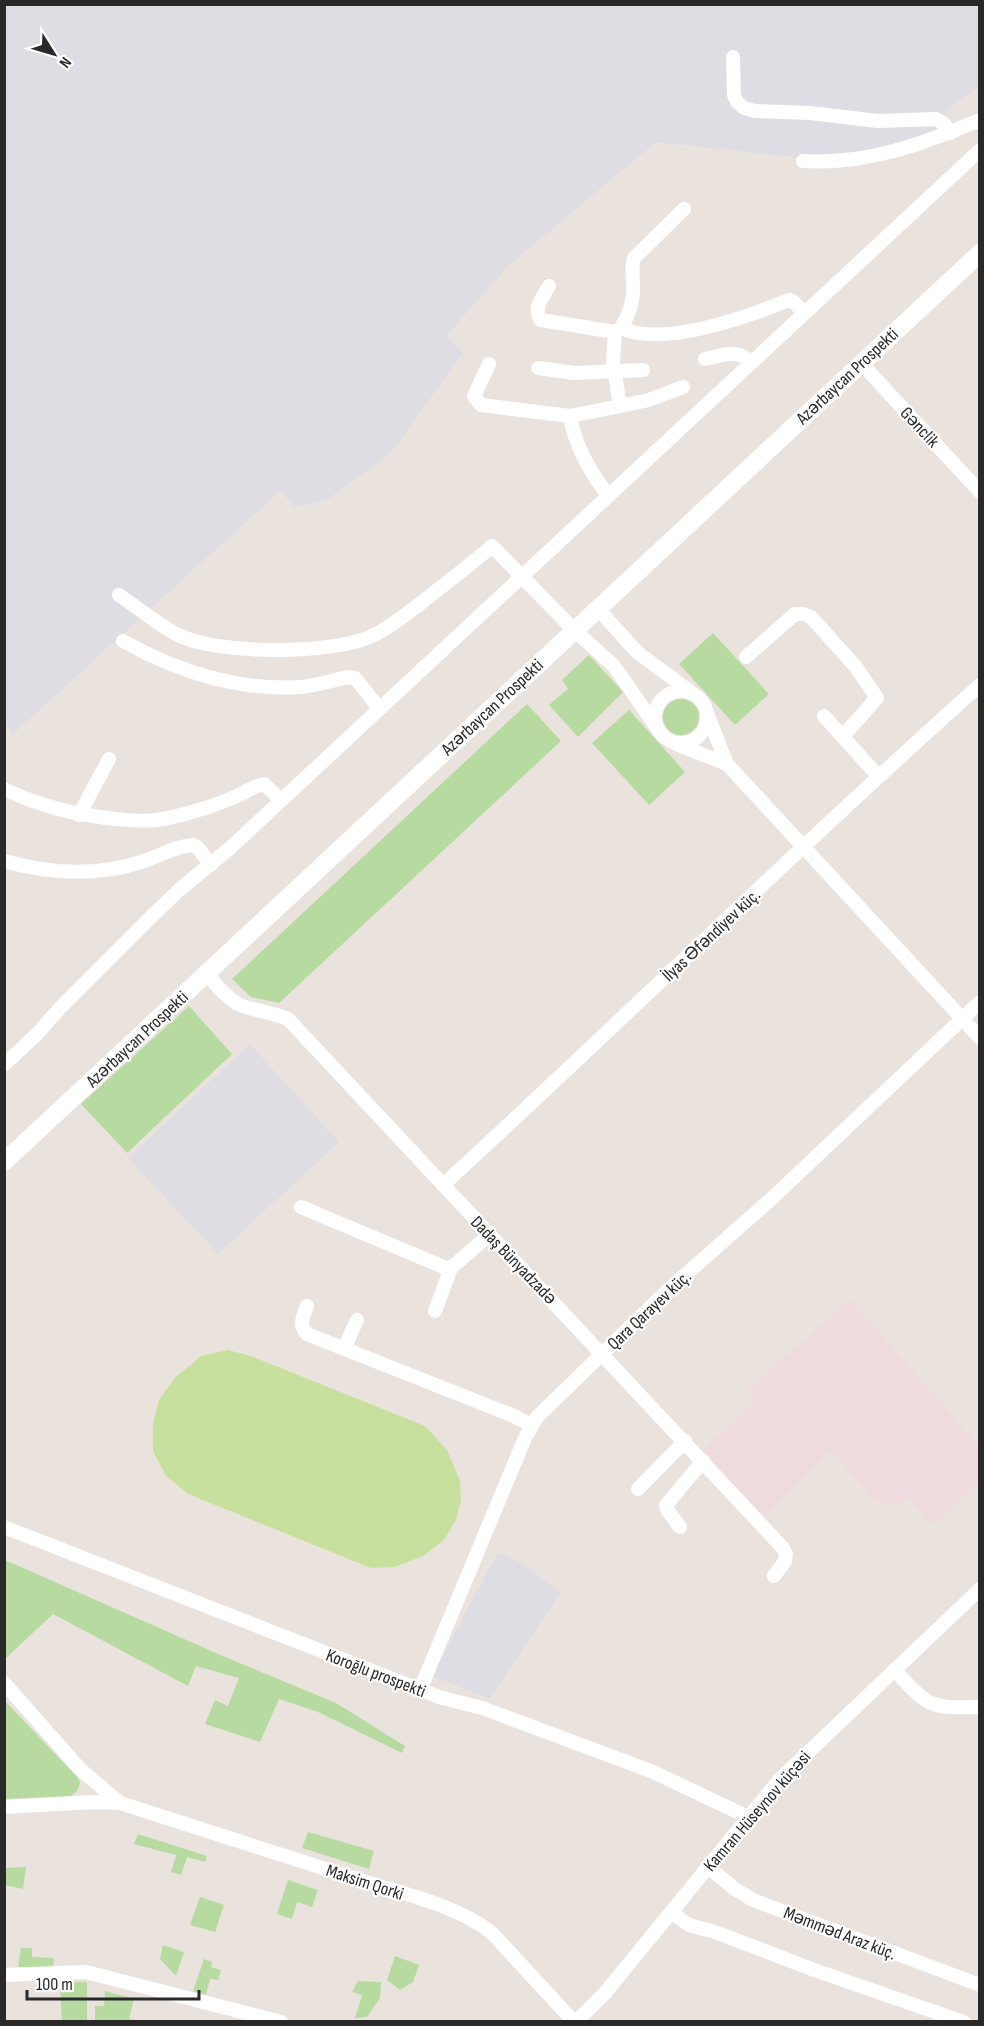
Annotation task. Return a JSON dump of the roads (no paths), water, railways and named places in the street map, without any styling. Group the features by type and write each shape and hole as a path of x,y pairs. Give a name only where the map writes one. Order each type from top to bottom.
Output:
{"street":[{"path":"733,57 734,95 737,102 744,108 755,111 810,113 878,122 936,119 944,124 950,133"},
{"path":"803,161 826,162 869,158 930,141 980,120"},
{"path":"4,1065 179,890 211,865 523,577 608,495 980,150"},
{"path":"620,406 613,362 618,330 630,310 634,289 631,266 634,258 684,209"},
{"name":"Azərbaycan Prospekti","path":"4,1162 980,253"},
{"path":"549,286 537,310 537,316 541,320 633,333 674,332 740,320 789,300 804,313"},
{"path":"705,359 736,353 751,362"},
{"name":"Gənclik","path":"861,363 980,492"},
{"path":"489,364 474,396 481,405 570,416 650,400 683,387"},
{"path":"538,368 574,373 644,370"},
{"path":"570,416 586,465 608,495"},
{"path":"119,595 175,633 192,640 234,647 294,650 354,643 374,635 411,610 492,546 623,678 665,736 680,746 727,764"},
{"path":"598,609 637,652 696,696 704,705 727,764 980,1038"},
{"path":"747,657 795,614 811,617 856,668 877,698 843,736"},
{"path":"123,641 199,675 230,682 274,688 302,687 349,677 355,678 379,708"},
{"name":"İlyas Əfəndiyev küç.","path":"442,1185 878,776 980,685"},
{"path":"665,736 656,715 663,699 679,692 696,696"},
{"path":"665,736 687,742 697,737 705,728 706,710"},
{"path":"825,716 878,776"},
{"path":"79,815 109,759"},
{"path":"4,789 34,803 79,815 132,820 153,820 208,807 264,784 280,800"},
{"path":"4,861 44,871 92,872 140,862 193,845 211,865"},
{"name":"Dadaş Bünyadzadə","path":"207,974 229,998 240,1005 275,1013 288,1019 489,1235 603,1353 782,1547 786,1554 785,1561 774,1576"},
{"name":"Qara Qarayev küç.","path":"420,1690 531,1425 537,1417 668,1290 769,1201 980,1002"},
{"path":"301,1207 440,1267 451,1268"},
{"path":"435,1311 451,1268 489,1235"},
{"path":"307,1306 300,1324 307,1334 531,1425"},
{"path":"344,1349 357,1320"},
{"path":"638,1489 685,1441"},
{"path":"680,1527 668,1512 666,1505 703,1461"},
{"name":"Koroğlu prospekti","path":"4,1527 420,1690 482,1708 651,1771 748,1817"},
{"name":"Kamran Hüseynov küçəsi","path":"575,2022 605,1993 748,1817 800,1759 980,1589"},
{"path":"894,1670 932,1704 980,1707"},
{"path":"4,1683 80,1769 120,1803"},
{"path":"68,1803 82,1795 85,1789 80,1769"},
{"path":"4,1807 120,1803"},
{"name":"Maksim Qorki","path":"120,1803 463,1914 491,1932 575,2022"},
{"name":"Məmməd Araz küç.","path":"708,1867 753,1900 980,1985"},
{"path":"671,1912 689,1925 715,1932 817,1971 964,2022"},
{"path":"4,1975 86,1972 282,2022"}]}
